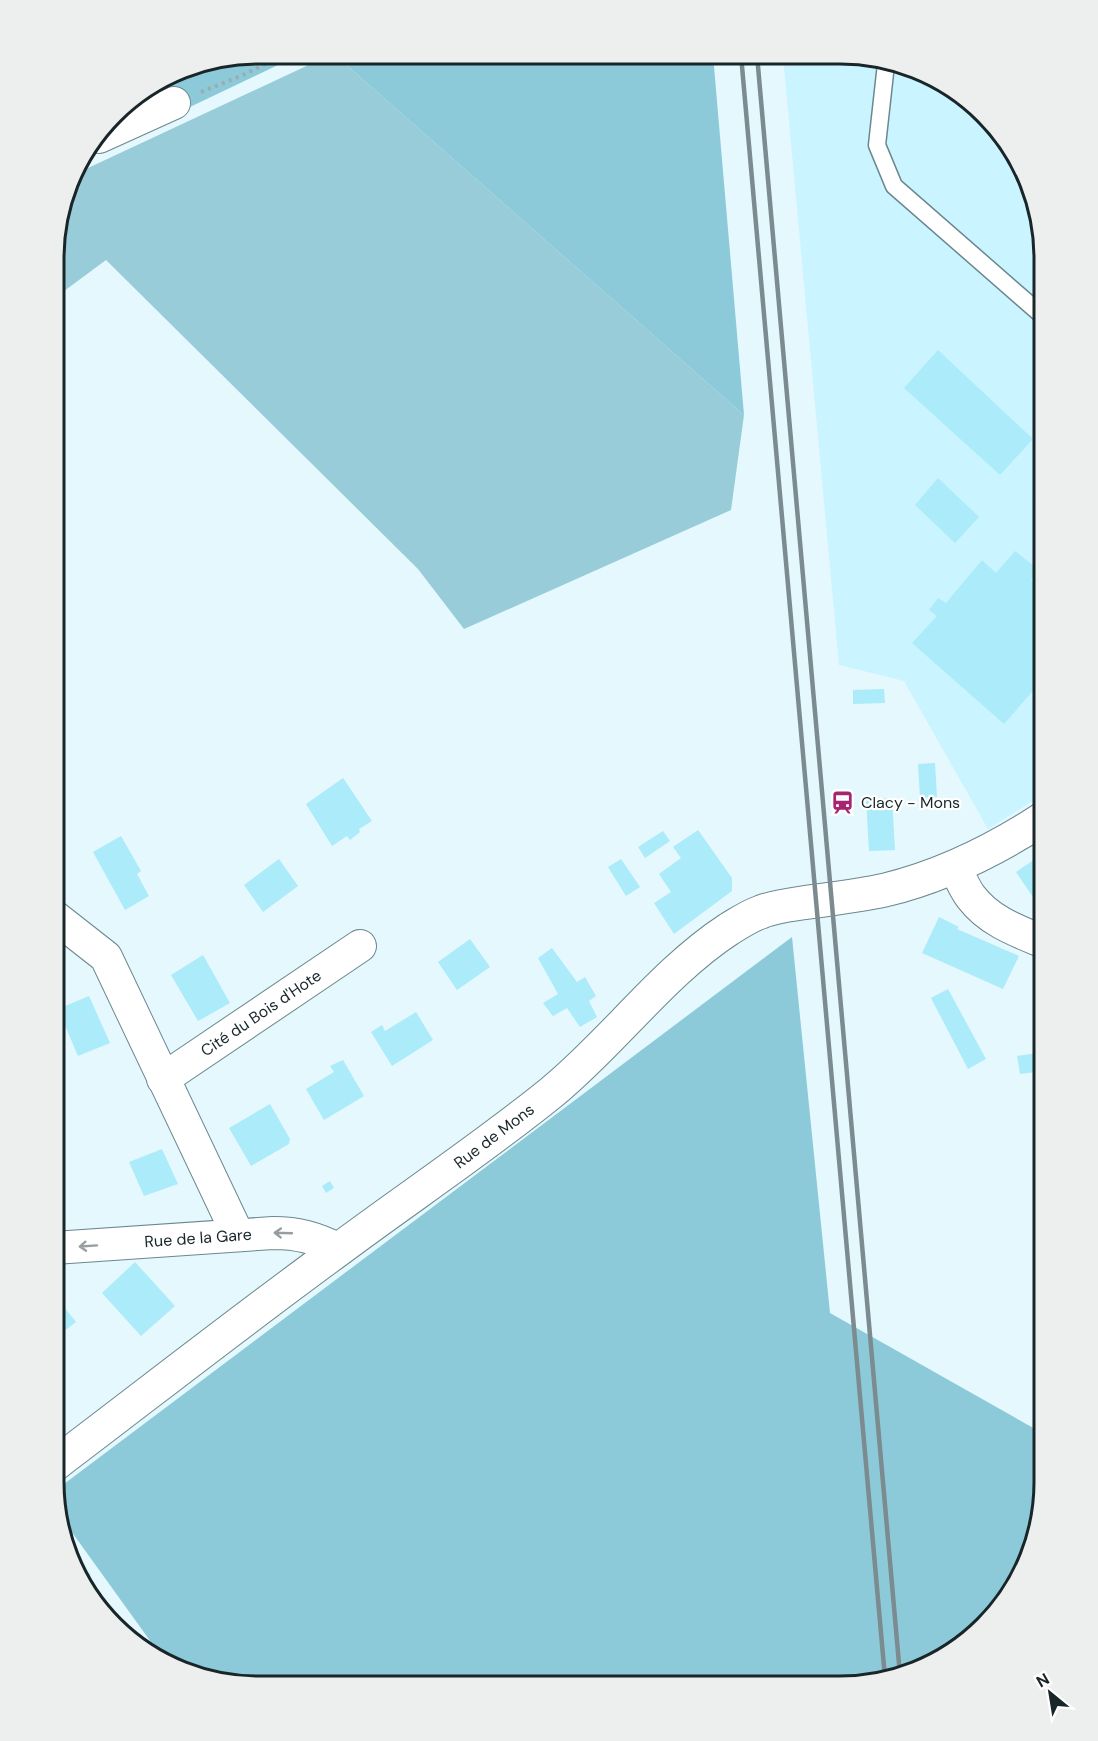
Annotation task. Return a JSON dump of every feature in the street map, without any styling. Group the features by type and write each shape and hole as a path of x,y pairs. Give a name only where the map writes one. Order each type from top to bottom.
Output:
{"street":[{"path":"114,130 174,103"},
{"name":"Rue de Mons","path":"64,1457 338,1249 513,1123 587,1062 678,970 729,929 754,915 773,908 884,890 955,867 1010,841 1034,825"},
{"path":"955,867 970,896 982,909 993,918 1033,937"},
{"path":"64,924 106,957 238,1235"},
{"name":"Cité du Bois d'Hote","path":"163,1079 360,946"},
{"name":"Rue de la Gare","path":"64,1247 273,1233 304,1235 338,1249"}],"lane":[{"path":"885,70 877,145 894,186 1034,308"}],"path":[{"path":"174,103 265,64"}],"shaded area":[{"path":"280,64 97,151 131,113 161,90 173,84 208,71 233,66"},
{"path":"311,64 345,64 744,415 731,510 464,629 418,569 106,260 64,291 66,233 71,208 86,169"},
{"path":"345,64 714,64 744,415"},
{"path":"784,64 865,66 914,79 937,90 977,121 1008,161 1019,184 1030,220 1034,258 1034,801 988,829 904,681 839,665"},
{"path":"792,937 830,1313 1033,1428 1033,1495 1030,1521 1014,1568 1001,1590 967,1628 937,1651 902,1666 878,1673 852,1676 258,1676 233,1675 208,1670 184,1662 154,1646 71,1531 64,1484"}],"building":[{"path":"938,350 1033,439 1000,475 904,388"},
{"path":"938,478 979,517 955,543 915,505"},
{"path":"1015,551 1034,566 1034,577 1031,580 1034,582 1034,690 1004,724 912,643 937,616 929,610 938,598 946,603 982,560 996,573"},
{"path":"884,689 885,703 853,704 853,690"},
{"path":"935,763 937,797 920,798 918,764"},
{"path":"343,778 372,821 359,829 360,832 350,840 347,836 332,846 306,804"},
{"path":"892,798 895,850 869,851 866,799"},
{"path":"698,830 732,878 732,891 674,934 654,903 671,892 659,874 681,858 673,847"},
{"path":"663,831 670,841 645,858 638,847"},
{"path":"121,836 141,871 137,874 149,896 125,910 93,852"},
{"path":"279,859 298,886 263,912 244,885"},
{"path":"621,859 640,887 626,896 608,867"},
{"path":"1034,860 1033,898 1016,872"},
{"path":"939,917 959,927 957,929 1019,956 1003,989 922,953"},
{"path":"470,939 490,967 457,990 438,962"},
{"path":"552,948 577,982 585,977 596,996 589,1001 597,1017 580,1027 567,1008 553,1016 543,1003 558,994 538,958"},
{"path":"203,955 230,1003 198,1021 171,975"},
{"path":"948,989 986,1059 968,1069 931,998"},
{"path":"89,996 110,1043 78,1056 64,1023 64,1006"},
{"path":"416,1012 433,1040 392,1066 371,1032 382,1025 385,1031"},
{"path":"1033,1054 1033,1072 1020,1074 1017,1056"},
{"path":"343,1060 364,1096 324,1120 306,1089 334,1072 330,1066"},
{"path":"270,1104 290,1139 289,1144 251,1166 229,1128"},
{"path":"162,1149 178,1184 144,1196 129,1162"},
{"path":"330,1181 334,1188 326,1193 322,1186"},
{"path":"135,1262 175,1306 141,1336 102,1293"},
{"path":"64,1307 76,1322 64,1331"}],"railway":[{"path":"742,64 884,1671"},
{"path":"758,64 899,1667"}],"place":[{"name":"Clacy - Mons","path":"843,802"}]}
